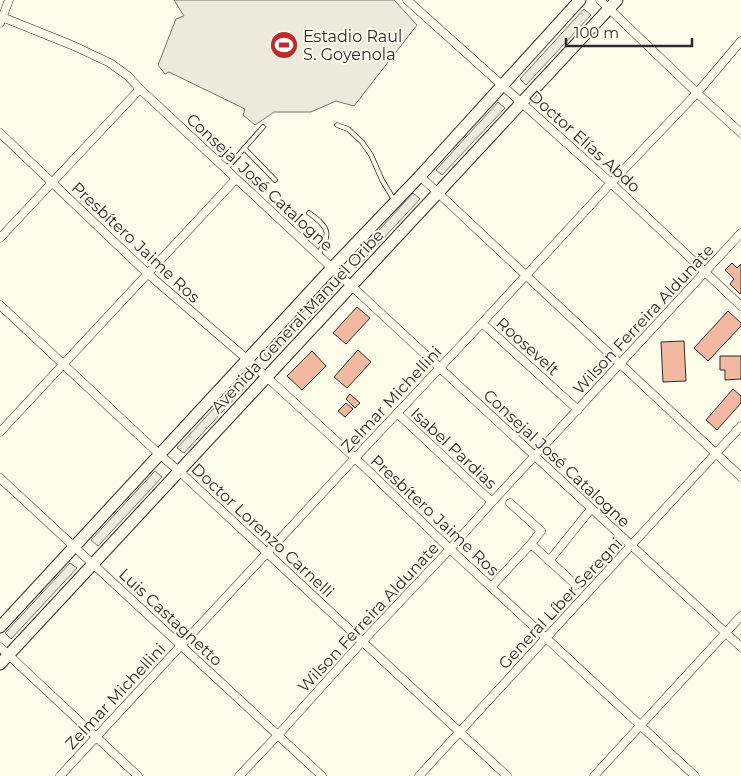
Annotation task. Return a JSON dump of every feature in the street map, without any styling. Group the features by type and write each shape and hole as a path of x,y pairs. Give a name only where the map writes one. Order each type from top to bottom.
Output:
{"main road":[{"name":"Avenida General Manuel Oribe","path":"0,627 332,268 420,176 580,0"},
{"name":"Avenida General Manuel Oribe","path":"0,664 4,651 93,564 614,4"}],"street":[{"path":"1,20 9,0"},
{"name":"Doctor Elías Abdo","path":"407,0 611,182 741,306"},
{"path":"600,0 614,4 697,93 741,133"},
{"name":"Consejal José Catalogne","path":"1,20 74,46 110,63 128,76 236,179 741,647"},
{"name":"Zelmar Michellini","path":"60,776 611,182 697,93 741,41"},
{"path":"0,238 140,89"},
{"name":"Presbítero Jaime Ros","path":"0,133 148,274 248,360 695,776"},
{"path":"420,176 741,477"},
{"path":"0,432 236,179"},
{"name":"Wilson Ferreira Aldunate","path":"238,776 741,233"},
{"name":"Doctor Lorenzo Carnelli","path":"0,305 507,776"},
{"name":"Roosevelt","path":"482,323 578,410"},
{"name":"Isabel Pardias","path":"397,413 492,502"},
{"name":"General Líber Seregni","path":"419,776 741,426"},
{"name":"Luis Castagnetto","path":"0,478 322,776"},
{"path":"491,586 541,531 510,503"},
{"path":"549,561 591,509"},
{"path":"531,544 576,585"},
{"path":"594,776 741,616"},
{"path":"4,651 138,776"}],"lane":[{"path":"337,125 348,128 362,142 395,202"},
{"path":"226,169 263,127"},
{"path":"244,148 275,180"},
{"path":"310,213 322,223 326,232 326,242 318,255"}],"shaded area":[{"name":"Estadio Raul S. Goyenola","path":"174,0 394,0 417,25 354,106 336,101 311,112 274,112 255,125 243,115 245,109 169,72 165,74 158,65 176,19 184,16"},
{"path":"584,9 591,15 526,85 520,79"},
{"path":"498,102 505,108 442,175 436,170"},
{"path":"413,193 420,199 356,268 350,262"},
{"path":"328,285 335,291 270,359 264,354"},
{"path":"243,377 249,383 184,453 177,448"},
{"path":"155,471 162,477 98,546 91,540"},
{"path":"70,563 77,568 11,639 5,633"}],"building":[{"path":"732,263 737,268 741,264 740,294 730,284 734,279 725,270"},
{"path":"357,307 370,318 346,344 333,333"},
{"path":"728,311 741,323 741,326 708,361 694,348"},
{"path":"684,341 686,381 663,382 661,342"},
{"path":"358,350 371,362 347,388 334,377"},
{"path":"312,351 326,366 302,390 287,376"},
{"path":"720,356 741,356 741,379 725,380 725,370 720,370"},
{"path":"733,389 741,396 741,403 717,430 706,420"},
{"path":"350,394 360,403 355,408 346,399"},
{"path":"346,403 353,409 345,417 338,411"}],"place":[{"name":"Estadio Raul S. Goyenola","path":"284,45"}]}
